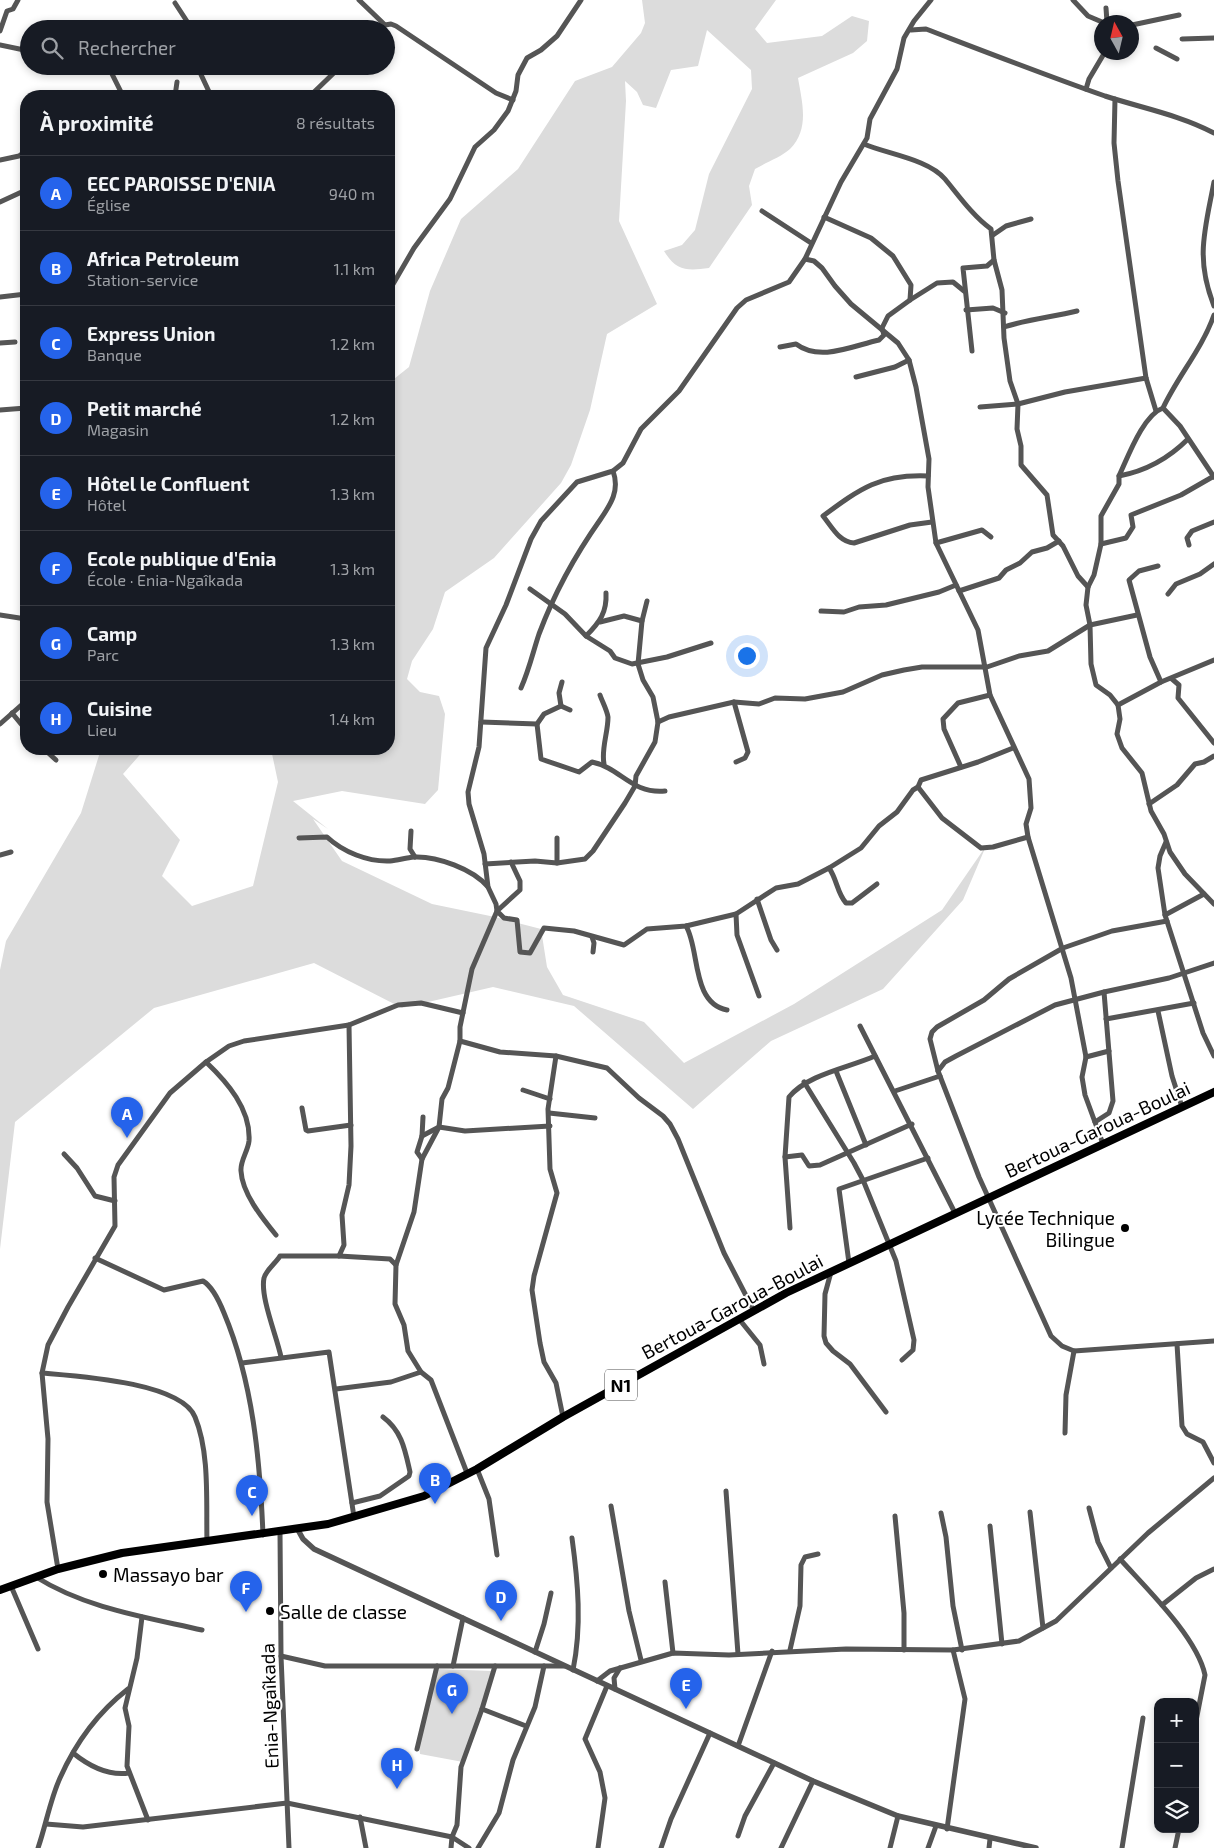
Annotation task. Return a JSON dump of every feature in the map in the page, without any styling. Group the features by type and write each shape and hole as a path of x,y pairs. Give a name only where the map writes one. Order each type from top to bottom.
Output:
{"highway":[{"name":"Bertoua-Garoua-Boulai","path":"0,1590 58,1569 122,1553 298,1530 354,1518 424,1496 754,1311 849,1263 1214,1092"}],"street":[{"path":"0,8 7,11 13,9 18,0"},
{"path":"359,0 377,20"},
{"path":"395,281 414,248 450,199 475,147 501,122 513,100 518,75 527,58 542,50 557,36 581,0"},
{"path":"488,888 485,864 469,804 468,792 479,747 482,681 486,648 506,605 531,539 541,521 577,482 614,471 623,464 641,429 680,391 737,308 746,300 789,282 805,259 824,217 867,138 870,119 897,69 902,44 911,30 914,21 931,0"},
{"path":"1073,0 1088,16 1094,19"},
{"path":"175,3 186,20"},
{"path":"1106,8 1106,15"},
{"path":"0,31 7,11"},
{"path":"1139,24 1180,15"},
{"path":"395,26 496,93 513,100"},
{"path":"911,30 926,29 1086,90 1193,122 1214,133"},
{"path":"1182,39 1214,38"},
{"path":"0,45 20,49"},
{"path":"1156,48 1176,59"},
{"path":"1086,90 1089,79 1100,60"},
{"path":"112,75 120,90"},
{"path":"201,75 207,90"},
{"path":"316,90 332,75"},
{"path":"176,90 177,82"},
{"path":"1115,99 1114,143 1118,181 1146,378 1156,411"},
{"path":"864,144 906,158 934,171 944,178 951,189 980,222 991,230 994,260 1002,290 1010,381 1018,404 1017,428 1021,446 1022,466 1047,496 1051,530 1078,576 1088,588"},
{"path":"0,160 20,155"},
{"path":"1214,182 1205,219 1203,241 1203,274 1214,306"},
{"path":"0,202 20,193"},
{"path":"762,210 811,243"},
{"path":"824,217 871,238 893,256 911,284 910,300"},
{"path":"993,236 1006,226 1031,219"},
{"path":"805,259 814,261 822,268 851,304 898,343 909,360 916,387 929,459 928,476 936,543 978,630 987,667 990,695 1031,786 1031,808 1026,824 1028,837 1062,948 1086,1057 1082,1077 1085,1095 1103,1144"},
{"path":"972,351 966,310 963,268 987,266 994,260"},
{"path":"780,347 796,344 806,352 824,353 879,340 884,336 882,328 888,316 937,283 953,282 964,291"},
{"path":"0,297 20,295"},
{"path":"966,310 993,308 1005,314"},
{"path":"1004,326 1018,322 1045,320 1078,311"},
{"path":"1214,314 1199,348 1171,391 1163,408 1156,411 1145,425 1119,476 1119,484 1101,516 1101,544 1094,575 1088,588 1086,605 1090,625 1091,664 1096,685 1110,695 1118,705 1120,719 1117,734 1119,741 1122,748 1142,773 1150,804 1174,858 1214,904"},
{"path":"0,343 15,342"},
{"path":"856,377 895,367 909,360"},
{"path":"980,407 1018,404 1065,392 1146,378"},
{"path":"0,410 20,408"},
{"path":"1101,544 1126,538 1133,527 1131,516 1181,495 1214,477 1188,439 1163,408"},
{"path":"1119,476 1133,474 1162,460 1188,439"},
{"path":"521,688 552,604 585,542 610,505 618,483 614,471"},
{"path":"928,476 904,475 879,481 861,489 823,516 841,539 847,543 854,543 910,525 932,522"},
{"path":"1189,544 1187,538 1192,531 1214,522"},
{"path":"936,543 982,530 991,537"},
{"path":"960,591 980,582 999,578 1006,570 1020,563 1032,552 1047,548 1059,541"},
{"path":"1168,594 1176,584 1200,574 1214,564"},
{"path":"1158,566 1139,571 1129,580 1150,658 1161,682"},
{"path":"821,611 844,612 859,606 886,605 939,592 956,585"},
{"path":"530,589 565,614 586,636 610,651 615,658 638,664 711,643"},
{"path":"586,636 600,622 607,605 606,593"},
{"path":"485,864 536,860 557,863 585,859 594,851 635,786 636,776 655,742 658,722 653,697 643,680 638,664 642,621 647,601"},
{"path":"0,615 20,618"},
{"path":"658,722 669,716 734,702 759,704 775,698 806,699 843,692 882,675 922,667 987,667 1019,656 1048,650 1090,625 1137,615"},
{"path":"600,622 624,616 642,621"},
{"path":"1118,705 1161,682 1214,660"},
{"path":"1172,678 1179,685 1178,698 1214,743"},
{"path":"561,706 559,693 562,682"},
{"path":"600,695 608,716 606,745 602,756 604,764"},
{"path":"961,767 944,729 943,719 958,704 990,695"},
{"path":"734,702 748,752 745,758 736,762"},
{"path":"0,724 20,706"},
{"path":"570,710 561,706 544,714 537,724 541,759 579,772 592,762 604,764 635,786 652,792 664,791"},
{"path":"12,713 20,723"},
{"path":"481,722 537,724"},
{"path":"497,911 504,918 516,920 520,952 530,952 544,928 574,931 624,945 647,929 686,926 736,914 776,888 798,884 816,877 861,848 879,826 897,812 913,790 918,787 920,780 1013,748"},
{"path":"51,755 56,760"},
{"path":"1150,804 1177,785 1195,764 1204,762 1214,756"},
{"path":"918,787 942,818 981,848 1028,837"},
{"path":"411,831 410,849 415,857"},
{"path":"299,838 327,837 338,847 373,860 390,861 415,857 449,864 481,879 496,904 497,911 490,933 482,946 472,970 463,1014 460,1041 448,1088 442,1099 439,1127 422,1158 414,1212 396,1265 395,1304 404,1325 408,1351 421,1372 431,1380 468,1473"},
{"path":"557,838 557,863"},
{"path":"1166,842 1160,856 1158,868 1165,915 1203,1034 1214,1056"},
{"path":"0,854 11,852"},
{"path":"497,911 520,890 520,881 511,862"},
{"path":"829,868 836,878 838,890 846,904 852,903 877,884"},
{"path":"1165,915 1204,894"},
{"path":"757,899 771,940 777,950"},
{"path":"736,914 737,935 759,996"},
{"path":"1167,921 1112,931 1062,948 1009,979 984,1000 962,1011 932,1032 930,1039 939,1074 979,1176 1051,1336 1062,1346 1074,1351 1214,1341"},
{"path":"686,926 690,931 701,984 712,1004 727,1010"},
{"path":"592,937 594,942 593,952"},
{"path":"895,1091 939,1074 945,1062 1042,1010 1074,999 1185,974 1214,963"},
{"path":"1095,1122 1110,1113 1112,1107 1104,992"},
{"path":"58,1569 47,1502 48,1440 42,1373 48,1345 95,1258 115,1226 114,1177 118,1164 170,1093 206,1062 229,1046 244,1041 350,1024 398,1005 414,1003 439,1006 463,1014"},
{"path":"1106,1019 1194,1004"},
{"path":"1158,1011 1172,1076 1182,1106"},
{"path":"339,1256 344,1245 342,1215 349,1185 350,1024"},
{"path":"860,1026 912,1124 955,1213"},
{"path":"460,1041 500,1052 556,1056 607,1068 670,1124 724,1253 754,1311"},
{"path":"1086,1057 1109,1051"},
{"path":"556,1056 549,1113 550,1169 558,1193 534,1276 532,1290 544,1362 556,1383 563,1417"},
{"path":"790,1228 785,1156 789,1096 804,1082 875,1056"},
{"path":"206,1062 230,1086 244,1116 249,1142 241,1173 250,1199 276,1235"},
{"path":"836,1071 866,1145"},
{"path":"804,1082 863,1180 896,1261 914,1340 912,1350 902,1360"},
{"path":"523,1090 550,1099"},
{"path":"302,1108 306,1130 308,1131 350,1125"},
{"path":"549,1113 595,1118"},
{"path":"422,1158 417,1152 422,1136 424,1117"},
{"path":"785,1156 802,1155 811,1167 820,1165 912,1124"},
{"path":"422,1136 439,1127 466,1130 550,1126"},
{"path":"64,1154 77,1168 95,1196 115,1201"},
{"path":"849,1263 838,1192 842,1186 928,1158"},
{"path":"281,1357 268,1313 264,1279 280,1256 339,1256 390,1259 396,1265"},
{"path":"95,1258 164,1290 176,1289 197,1282 208,1284 221,1305 242,1363 256,1449 263,1535"},
{"path":"832,1272 825,1294 826,1343 850,1364 886,1412"},
{"path":"739,1319 760,1345 764,1364"},
{"path":"1177,1344 1182,1426 1187,1434 1203,1442 1214,1464"},
{"path":"1065,1433 1066,1394 1074,1351"},
{"path":"242,1363 329,1352 354,1518"},
{"path":"336,1389 391,1382 421,1372"},
{"path":"42,1373 111,1381 146,1388 186,1404 195,1416 204,1455 207,1542"},
{"path":"352,1503 380,1496 409,1476 410,1472 402,1439 394,1425 383,1417"},
{"path":"477,1468 489,1499 497,1555"},
{"path":"597,1681 610,1671 641,1660 674,1653 738,1654 790,1650 962,1650 1019,1641 1056,1621 1120,1559 1182,1503 1214,1478"},
{"path":"726,1491 738,1654"},
{"path":"611,1506 629,1611 641,1660"},
{"path":"1089,1508 1098,1542 1111,1568"},
{"path":"1030,1512 1042,1628"},
{"path":"941,1513 946,1537 952,1606 962,1650"},
{"path":"895,1516 902,1591 904,1650"},
{"path":"990,1526 1002,1644"},
{"path":"298,1530 303,1539 314,1549 813,1781 898,1816 990,1839 1036,1848"},
{"name":"Enia-Ngaîkada","path":"280,1532 281,1656 289,1848"},
{"path":"572,1538 579,1613 578,1646 573,1670"},
{"path":"790,1650 800,1606 801,1565 805,1558 818,1554"},
{"path":"1120,1559 1162,1605 1196,1653 1205,1675 1199,1706"},
{"path":"1162,1605 1196,1578 1214,1569"},
{"path":"35,1576 52,1587 86,1601 142,1617 202,1630"},
{"path":"665,1582 674,1653"},
{"path":"11,1586 38,1649"},
{"path":"535,1652 551,1593"},
{"path":"142,1617 137,1658 125,1708 129,1726 127,1757 129,1773 137,1787 148,1820"},
{"path":"453,1666 463,1618"},
{"path":"947,1829 965,1699 953,1650"},
{"path":"738,1746 772,1651"},
{"path":"281,1656 325,1666 564,1666"},
{"path":"416,1748 437,1666"},
{"path":"451,1848 452,1837 457,1825 461,1767 482,1710 495,1666"},
{"path":"478,1848 499,1813 513,1760 534,1707 544,1666"},
{"path":"614,1689 614,1678 621,1668"},
{"path":"598,1848 605,1798 600,1772 585,1739 607,1686"},
{"path":"38,1848 60,1778 74,1753 97,1716 129,1689"},
{"path":"482,1710 526,1726"},
{"path":"1122,1848 1143,1718"},
{"path":"661,1848 670,1819 710,1734"},
{"path":"74,1753 102,1771 117,1775 129,1773"},
{"path":"738,1836 745,1816 774,1763"},
{"path":"780,1848 813,1781"},
{"path":"46,1824 83,1827 287,1803 452,1837 469,1848"},
{"path":"890,1848 898,1816"},
{"path":"360,1817 366,1848"},
{"path":"928,1848 936,1826"},
{"path":"1175,1848 1178,1833"},
{"path":"989,1848 990,1839"}],"shaded area":[{"path":"642,0 776,0 755,29 767,43 822,36 852,16 869,21 867,41 853,53 798,78 803,115 800,133 790,149 755,169 749,186 752,205 709,268 683,268 673,263 664,251 682,245 695,230 709,174 752,89 751,70 707,30 698,66 671,70 656,108 643,105 637,92 625,81 626,101 619,221 657,304 607,334 590,410 571,465 561,483 494,558 445,592 433,629 412,661 407,679 420,692 439,696 445,714 438,790 425,804 342,791 293,801 328,829 313,819 342,861 432,904 541,929 547,967 563,995 644,1022 684,1063 794,1004 942,910 986,846 963,900 883,989 771,1041 693,1109 574,1006 493,987 402,1008 314,963 154,1008 15,1122 0,1249 0,970 6,941 81,813 99,755 140,755 123,774 180,840 162,876 192,906 253,886 278,782 272,755 395,755 395,378 409,367 430,291 461,219 518,169 575,81 612,67 641,33 645,23"},
{"path":"435,1669 492,1671 463,1762 420,1754 418,1739"}],"place":[{"name":"EEC PAROISSE D'ENIA","path":"127,1138"},
{"name":"Lycée Technique Bilingue","path":"1125,1228"},
{"name":"Africa Petroleum","path":"435,1504"},
{"name":"Express Union","path":"252,1516"},
{"name":"Massayo bar","path":"103,1574"},
{"name":"Salle de classe","path":"270,1611"},
{"name":"Ecole publique d'Enia","path":"246,1612"},
{"name":"Petit marché","path":"501,1621"},
{"name":"Hôtel le Confluent","path":"686,1709"},
{"name":"Camp","path":"452,1714"},
{"name":"Cuisine","path":"397,1789"}]}
